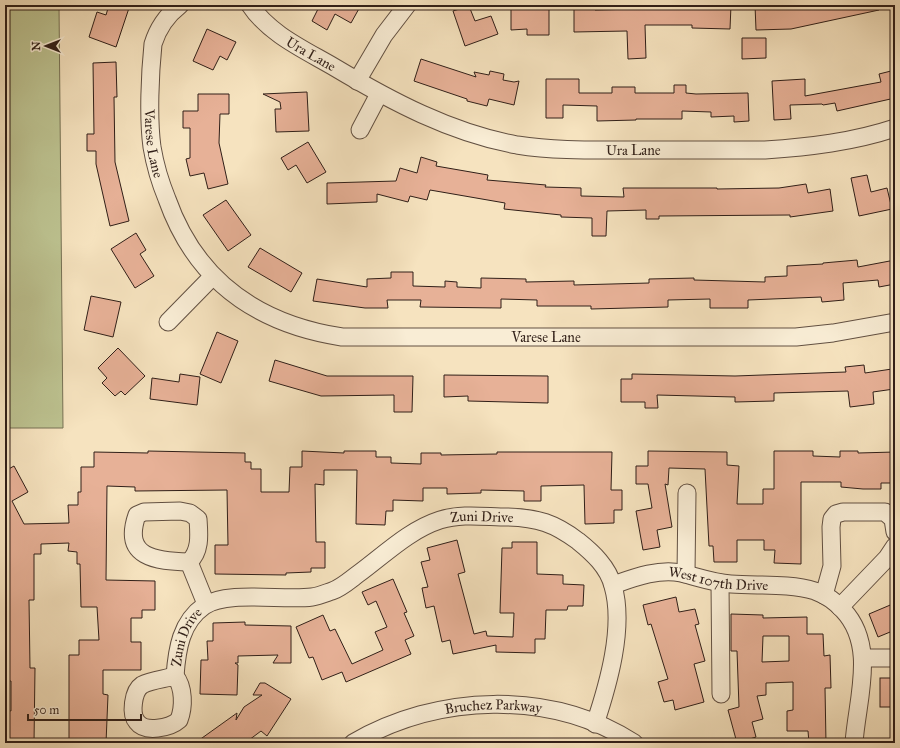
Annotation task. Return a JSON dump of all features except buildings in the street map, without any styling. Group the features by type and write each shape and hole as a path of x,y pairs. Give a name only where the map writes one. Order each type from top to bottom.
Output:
{"street":[{"name":"Varese Lane","path":"180,5 165,18 156,34 153,44 152,147 158,176 178,228 213,276 239,299 271,318 325,335 342,338 796,336 833,333 895,322"},
{"name":"Ura Lane","path":"250,5 262,20 284,38 379,94 428,117 476,135 517,145 565,150 798,148 847,141 895,128"},
{"path":"357,81 384,36 407,5"},
{"path":"360,130 379,94"},
{"path":"168,322 213,276"},
{"path":"686,574 687,493"},
{"path":"824,595 832,566 831,527 832,519 836,514 843,512 885,512 893,519 895,532"},
{"name":"Zuni Drive","path":"175,676 177,650 183,631 196,612 206,604 217,600 234,598 313,597 335,590 421,527 441,519 458,516 531,518 543,521 566,533 589,549 603,566 613,585 616,613 615,651 607,685 595,724"},
{"path":"840,607 887,558 895,546"},
{"name":"Zuni Drive","path":"188,562 206,604"},
{"name":"West 107th Drive","path":"613,585 670,571 720,583 789,587 814,591 824,595 840,607 856,628 861,640 863,658 854,743"},
{"path":"720,583 721,694"},
{"path":"863,658 895,658"},
{"name":"Bruchez Parkway","path":"353,743 371,732 403,720 451,708 477,705 517,704 543,708 595,724 634,743"}],"green space":[{"path":"5,5 59,5 63,428 5,428"}]}
